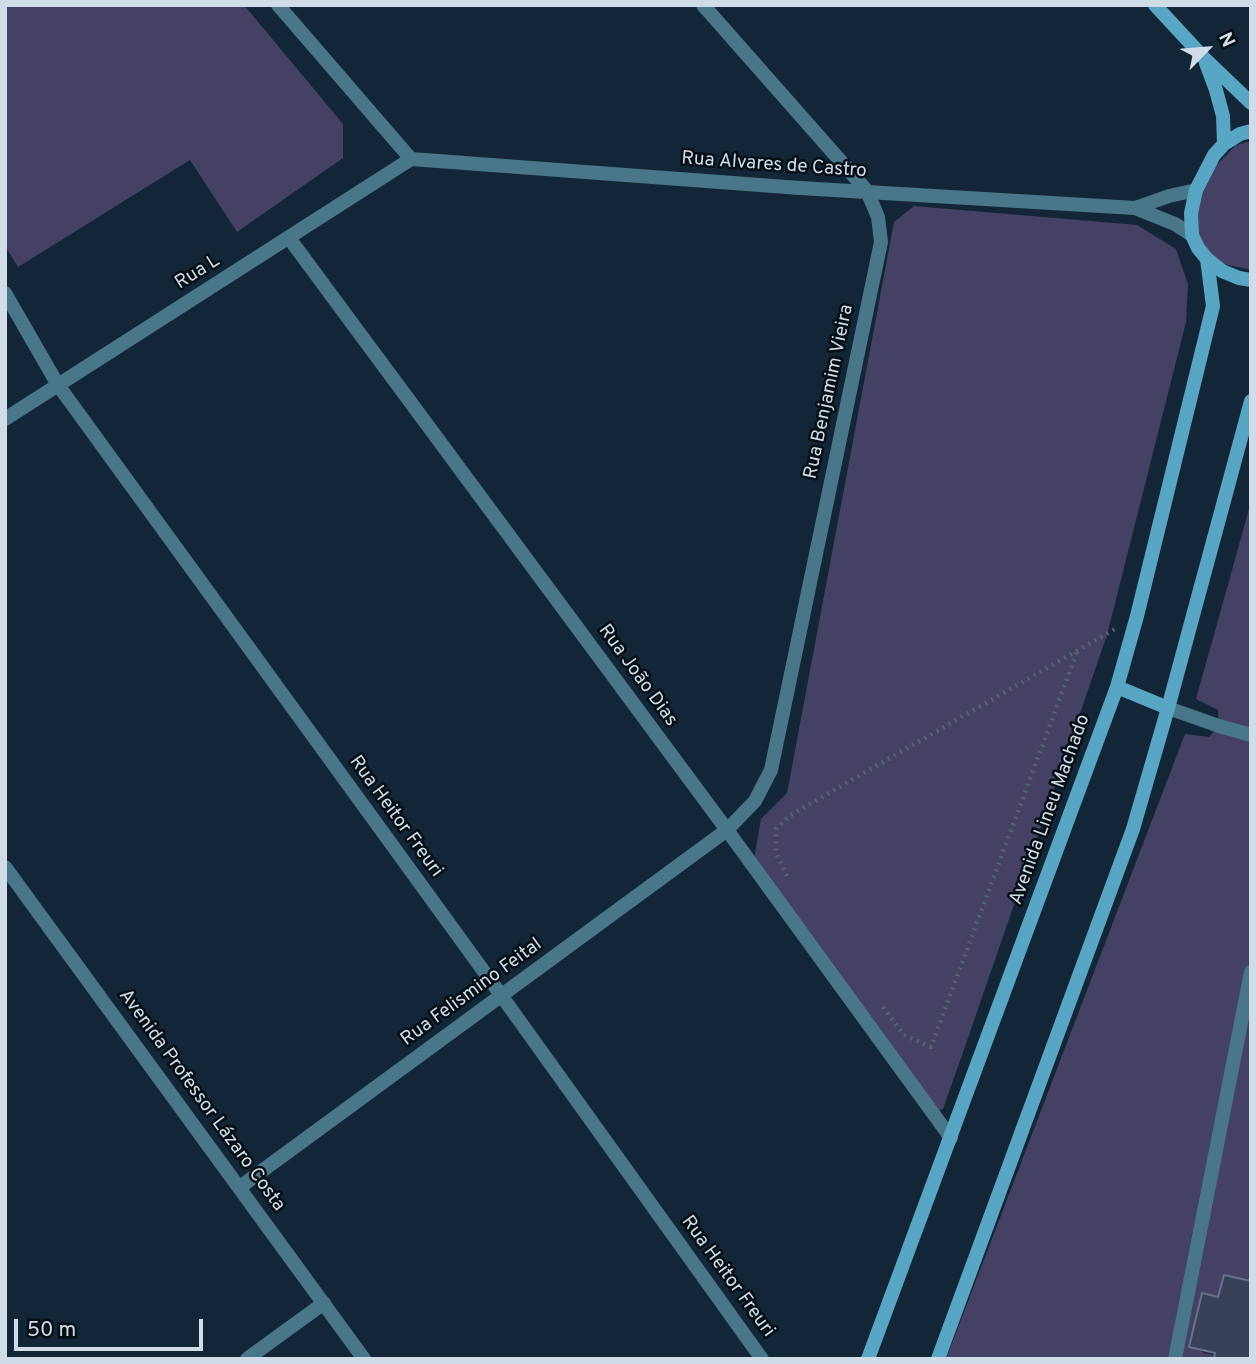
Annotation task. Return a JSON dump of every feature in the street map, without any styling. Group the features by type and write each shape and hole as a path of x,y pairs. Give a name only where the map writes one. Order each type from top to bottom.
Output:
{"main road":[{"path":"1155,5 1251,103"},
{"path":"1204,58 1223,116 1224,144"},
{"path":"1251,131 1224,144 1214,155 1196,190 1191,213 1192,235 1207,259 1222,271 1251,280"},
{"name":"Avenida Lineu Machado","path":"868,1359 1117,687 1213,306 1207,259"},
{"path":"938,1359 1133,829 1251,401"},
{"path":"1117,687 1168,708"}],"street":[{"path":"278,5 411,159"},
{"name":"Rua Benjamim Vieira","path":"703,5 867,191 878,217 881,242 771,770 755,801 727,830"},
{"name":"Rua Alvares de Castro","path":"411,159 800,188 1135,208 1175,224 1192,235"},
{"name":"Rua L","path":"5,419 411,159"},
{"name":"Rua Alvares de Castro","path":"1135,208 1196,190"},
{"name":"Rua João Dias","path":"289,238 951,1138"},
{"name":"Rua Heitor Freuri","path":"5,293 58,385 762,1359"},
{"path":"1168,708 1251,735"},
{"name":"Rua Felismino Feital","path":"240,1187 727,830"},
{"name":"Avenida Professor Lázaro Costa","path":"5,867 364,1359"},
{"path":"1175,1359 1251,971"},
{"path":"247,1359 324,1303"}],"path":[{"path":"794,887 776,853 776,830 789,816 1137,616"},
{"path":"881,1004 904,1035 931,1047 1078,649"}],"shaded area":[{"path":"5,5 244,5 343,124 343,158 237,232 190,160 18,267 5,246"},
{"path":"1251,141 1251,270 1223,264 1208,252 1196,229 1195,212 1202,189 1215,167 1236,145"},
{"path":"914,206 1137,225 1176,249 1188,284 1186,322 1107,635 943,1109 937,1111 754,859 761,819 787,793 894,222"},
{"path":"1251,502 1251,1359 946,1359 1185,734 1209,737 1219,726 1218,710 1196,699"}],"building":[{"path":"1224,1275 1251,1281 1251,1359 1214,1359 1215,1353 1189,1347 1202,1293 1218,1297"}]}
